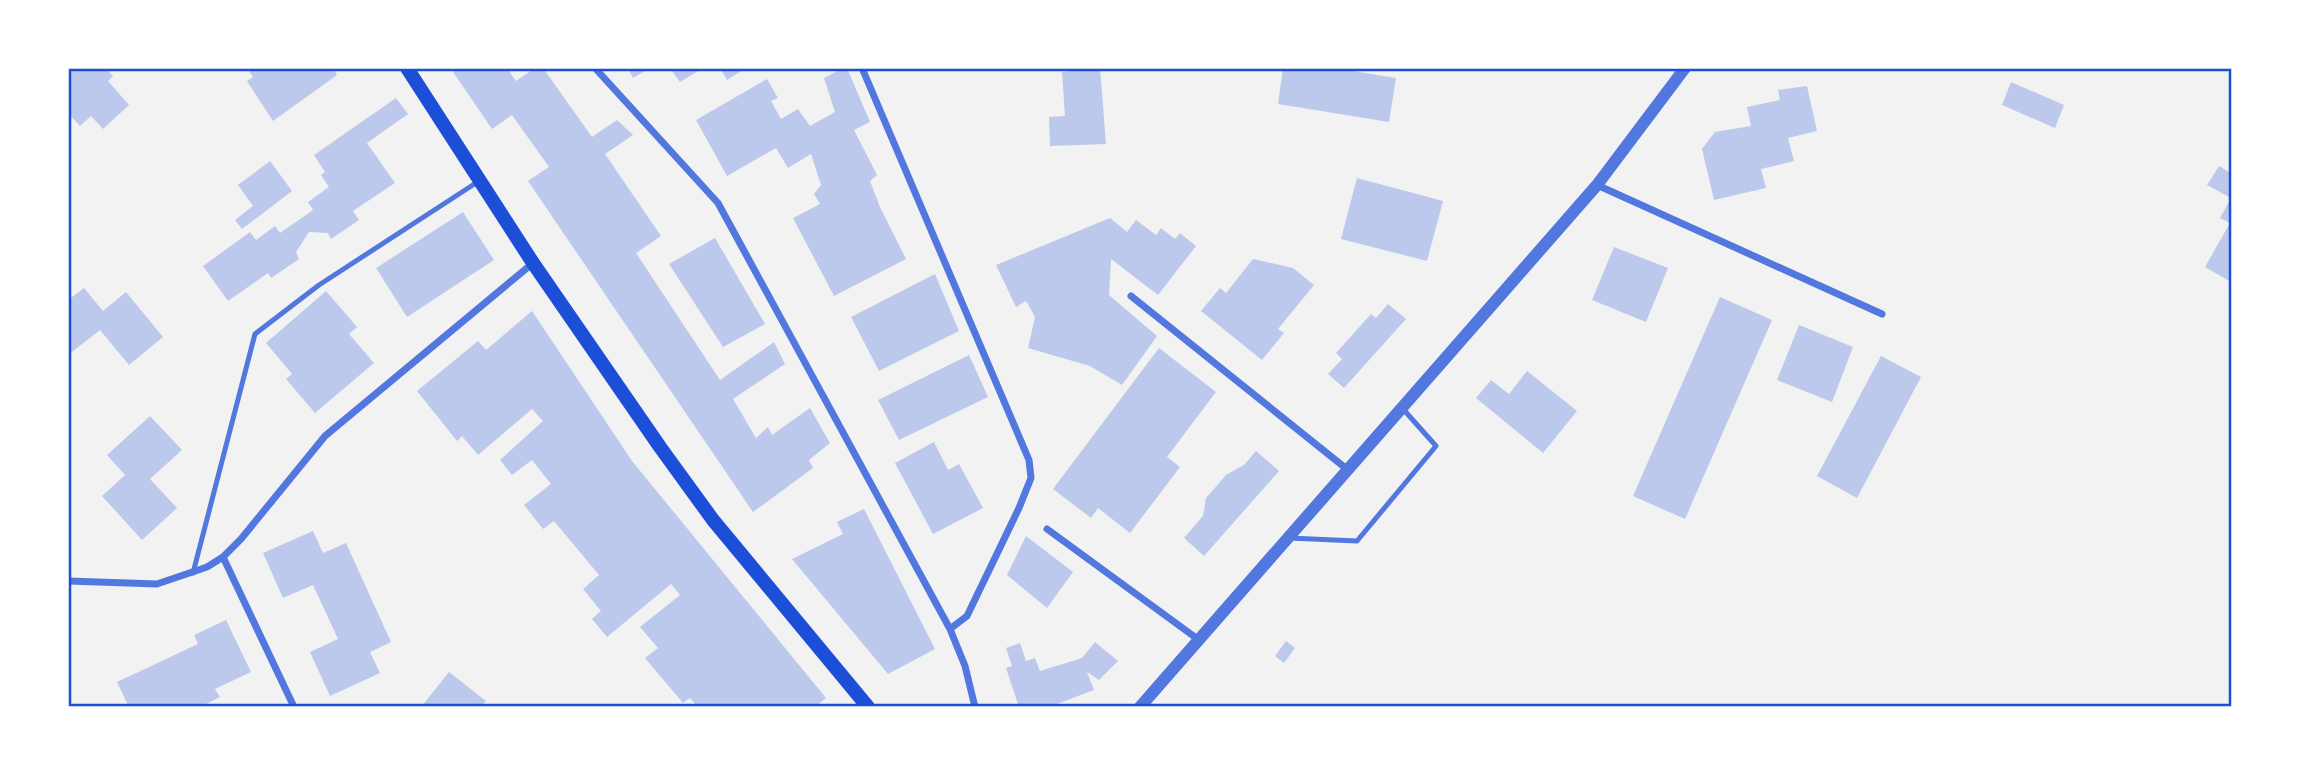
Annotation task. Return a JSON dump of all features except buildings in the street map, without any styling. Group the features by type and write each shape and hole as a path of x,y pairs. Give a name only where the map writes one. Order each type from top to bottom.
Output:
{"main road":[{"path":"407,68 533,263 713,520 868,707"}],"street":[{"path":"595,68 718,203 950,629 965,666 975,707"},
{"path":"863,68 1029,460 1031,478 1019,508 967,616 950,629"},
{"path":"1140,707 1597,184 1685,68"},
{"path":"1597,184 1882,314"},
{"path":"68,581 156,583 193,573 223,556 241,539 325,436 533,263"},
{"path":"1131,296 1348,470"},
{"path":"1047,529 1199,641"},
{"path":"223,556 294,707"}],"lane":[{"path":"193,573 255,334 318,285 481,180"},
{"path":"1289,538 1357,541 1436,446 1402,408"}]}
